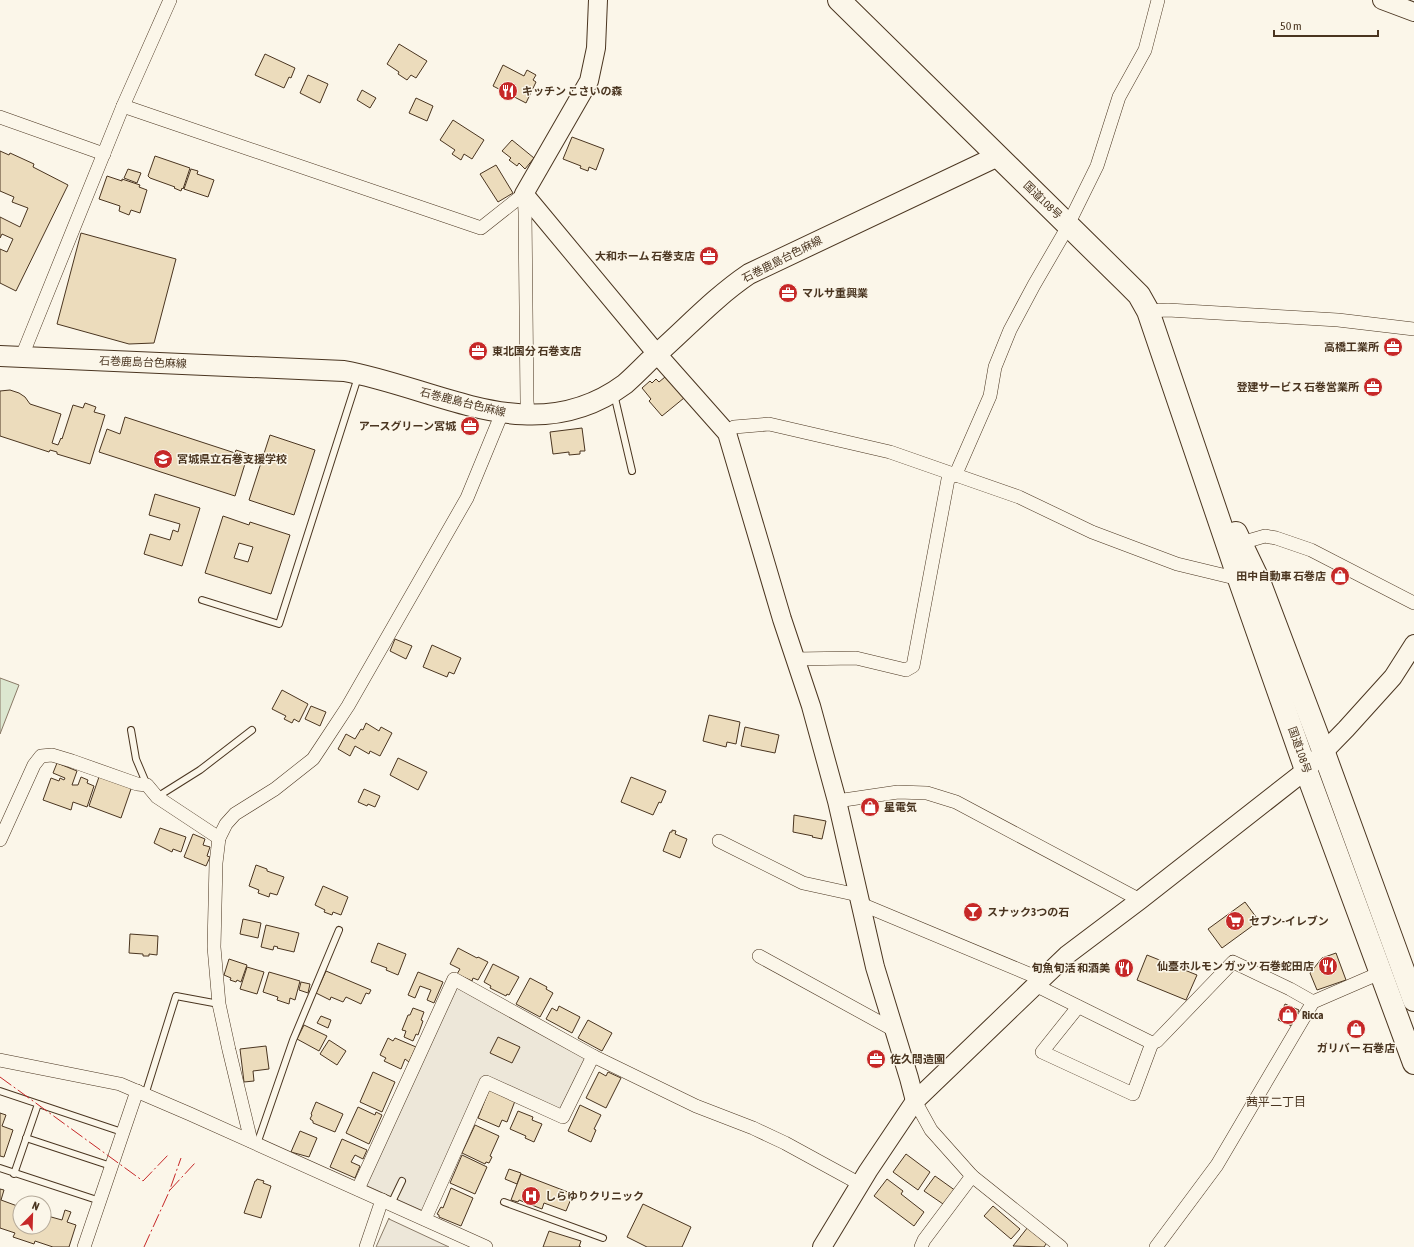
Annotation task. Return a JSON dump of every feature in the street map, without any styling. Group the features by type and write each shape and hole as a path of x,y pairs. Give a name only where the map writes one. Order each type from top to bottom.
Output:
{"highway":[{"name":"国道108号","path":"839,0 1139,295 1148,311 1306,770 1414,1063"},
{"name":"国道108号","path":"1190,436 1259,581 1324,753 1414,1000"}],"main road":[{"name":"石巻鹿島台色麻線","path":"0,356 322,369 359,374 385,380 462,404 502,413 528,415 564,412 596,400 624,384 703,310 730,287 749,274 998,156"}],"street":[{"path":"22,356 123,106 170,0"},
{"path":"123,106 481,228 524,194 589,81 596,48 598,0"},
{"path":"796,659 856,658 906,670 913,666 952,475 990,396 995,367 1010,330 1034,284 1068,225 1097,166 1119,97 1145,50 1158,0"},
{"path":"1382,0 1414,12"},
{"path":"0,117 104,154"},
{"path":"524,194 657,354 727,432 782,619 811,706 837,802 875,967 915,1101 931,1130 972,1176 1062,1247"},
{"path":"524,194 528,415"},
{"path":"1148,311 1168,310 1338,320 1414,329"},
{"path":"254,1143 229,1050 219,1004 214,946 216,863 219,838 226,824 235,814 275,789 312,759 317,753 348,706 467,498 502,413"},
{"path":"727,432 734,427 770,424 890,452 952,475 1019,497 1092,532 1176,564 1239,579"},
{"path":"1241,543 1265,536 1276,538 1312,550 1414,603"},
{"path":"822,1247 860,1184 915,1101 1067,955 1306,770 1324,753 1393,677 1414,644"},
{"path":"0,840 34,765 41,756 52,755 137,784 147,785 157,797 219,838"},
{"path":"837,802 898,792 927,793 956,802 1140,900"},
{"path":"719,841 803,883 860,899 1038,982 1078,1007 1152,1043"},
{"path":"759,956 894,1030"},
{"path":"1078,1007 1042,1052 1133,1094 1152,1043 1157,1041 1233,962 1290,989 1312,1002"},
{"path":"1156,1247 1217,1165 1312,1002 1373,976 1382,974"},
{"path":"358,1189 454,979 593,1056 696,1106 754,1128 860,1184"},
{"path":"425,1219 486,1082 563,1117 593,1056"},
{"path":"0,1060 120,1084 486,1247"},
{"path":"84,1247 122,1132 141,1093"},
{"path":"921,1247 924,1240 972,1176"},
{"path":"366,1247 386,1202"}],"lane":[{"path":"202,600 279,624 359,374"},
{"path":"613,390 632,471"},
{"path":"131,730 136,759 147,785"},
{"path":"157,797 200,770 252,730"},
{"path":"254,1143 293,1040 339,930"},
{"path":"141,1093 176,996 219,1004"},
{"path":"0,1092 122,1132"},
{"path":"14,1174 38,1104"},
{"path":"26,1138 111,1166"},
{"path":"0,1168 14,1174 100,1201"},
{"path":"386,1202 402,1181"},
{"path":"504,1202 603,1238"}],"green space":[{"path":"0,678 19,685 0,734"}],"shaded area":[{"path":"456,984 588,1057 562,1111 484,1078 423,1211 365,1185"},
{"path":"389,1219 449,1247 376,1247"}],"building":[{"path":"399,44 427,61 416,78 411,75 407,80 398,74 399,72 387,64"},
{"path":"265,54 295,68 291,78 289,77 284,88 255,75"},
{"path":"503,65 524,76 527,70 536,75 533,80 536,82 526,103 493,86"},
{"path":"308,75 328,84 320,103 300,93"},
{"path":"362,90 376,98 370,108 357,100"},
{"path":"416,98 433,106 427,121 409,113"},
{"path":"453,120 484,140 472,159 464,154 461,160 452,154 455,150 440,140"},
{"path":"572,137 604,149 596,170 589,167 588,171 580,168 581,166 563,159"},
{"path":"512,140 534,158 525,169 519,163 517,166 509,160 511,158 502,151"},
{"path":"0,151 9,155 10,153 34,164 33,167 68,185 16,291 0,283 0,249 7,252 13,239 2,234 0,238 0,217 20,227 28,208 12,202 14,197 0,191"},
{"path":"155,156 190,168 181,191 148,176"},
{"path":"496,165 513,193 498,202 480,174"},
{"path":"128,169 141,173 137,183 124,178"},
{"path":"191,169 198,171 197,174 214,180 208,197 184,189"},
{"path":"107,176 140,185 139,187 147,190 140,213 131,210 129,215 119,211 120,206 99,199"},
{"path":"81,233 176,259 154,343 129,344 57,324"},
{"path":"665,377 684,398 662,416 649,401 651,399 642,388 650,381 652,383 656,379 659,382"},
{"path":"10,390 25,397 30,404 61,414 52,443 58,445 61,438 62,439 73,405 83,408 85,403 96,407 94,412 105,415 90,464 57,454 57,452 50,450 49,452 0,436 0,391"},
{"path":"125,417 235,453 236,450 248,454 235,496 99,452 107,429 120,434"},
{"path":"582,428 585,451 580,451 580,454 569,455 569,452 553,454 550,432"},
{"path":"270,435 315,450 294,515 249,500"},
{"path":"155,494 200,508 182,566 144,554 150,534 170,540 173,530 178,532 180,524 149,515"},
{"path":"223,516 249,525 250,522 290,535 271,594 205,573","holes":["239,543 253,547 248,562 234,558"]},
{"path":"395,639 412,646 406,659 390,651"},
{"path":"432,645 461,658 454,674 449,672 447,677 423,667"},
{"path":"282,690 308,704 299,722 294,719 292,723 284,719 286,716 272,709"},
{"path":"311,706 326,712 320,726 305,719"},
{"path":"709,715 740,722 736,744 727,742 726,747 703,741"},
{"path":"366,723 379,731 381,727 392,733 380,756 370,751 369,754 355,746 350,756 338,749 346,734 355,739 361,729 363,730"},
{"path":"745,727 779,735 775,753 741,746"},
{"path":"398,758 427,772 418,790 390,775"},
{"path":"57,763 77,771 72,785 78,785 81,777 88,780 87,783 94,786 87,807 73,802 71,810 43,800 51,778 59,781 60,778 64,780 65,778 53,773"},
{"path":"100,774 132,786 121,818 89,806"},
{"path":"631,777 666,791 661,803 659,802 653,815 621,802"},
{"path":"364,789 380,796 375,807 368,804 367,806 358,802"},
{"path":"794,815 826,821 822,839 793,832"},
{"path":"160,828 186,837 181,852 173,849 172,852 154,843"},
{"path":"672,830 676,831 675,834 687,839 680,858 663,851"},
{"path":"193,834 205,839 203,845 210,847 207,856 210,857 206,866 184,857"},
{"path":"256,865 284,877 277,895 270,893 269,897 258,893 259,890 249,886"},
{"path":"323,886 348,897 341,915 333,912 332,915 324,912 325,910 315,905"},
{"path":"1245,902 1259,921 1222,948 1208,929"},
{"path":"243,919 261,923 258,938 240,934"},
{"path":"266,925 299,933 294,952 274,946 273,950 261,947"},
{"path":"130,934 158,936 157,955 149,954 149,956 143,956 143,954 129,953"},
{"path":"378,943 406,954 398,975 386,970 387,968 371,962"},
{"path":"458,948 488,962 478,980 473,978 472,981 457,974 460,969 450,964"},
{"name":"仙臺ホルモン ガッツ 石巻蛇田店","path":"1336,953 1346,980 1317,990 1310,973 1322,958"},
{"path":"1147,955 1197,975 1186,1000 1137,980"},
{"path":"229,959 247,965 241,982 237,980 236,982 230,980 231,978 224,975"},
{"path":"493,964 519,977 509,995 507,994 506,996 490,988 491,986 484,982"},
{"path":"247,967 264,972 257,994 240,989"},
{"path":"326,971 371,990 369,994 366,993 361,1004 346,997 343,1002 331,997 330,1000 316,993"},
{"path":"269,972 300,981 295,1000 290,998 289,1004 277,1000 278,997 263,992"},
{"path":"418,972 443,982 434,1003 427,1000 431,990 420,986 415,998 408,995"},
{"path":"530,978 547,987 546,989 553,993 540,1017 516,1004"},
{"path":"301,982 310,984 308,993 299,990"},
{"name":"Ricca","path":"1285,1004 1299,1010 1292,1026 1278,1020"},
{"path":"559,1006 580,1017 572,1033 546,1019 552,1008 557,1011"},
{"path":"413,1008 424,1012 421,1020 423,1021 418,1035 416,1034 413,1041 404,1037 406,1031 402,1030 408,1015 410,1015"},
{"path":"321,1016 331,1020 328,1028 317,1023"},
{"path":"588,1020 612,1033 602,1051 578,1038"},
{"path":"304,1025 327,1036 319,1051 297,1039"},
{"path":"498,1037 520,1047 512,1063 490,1053"},
{"path":"388,1038 393,1041 395,1038 416,1047 409,1062 405,1059 401,1069 384,1061 386,1058 380,1055"},
{"path":"329,1040 346,1051 337,1065 320,1054"},
{"path":"266,1046 269,1069 253,1071 254,1081 244,1082 240,1049"},
{"path":"373,1072 395,1082 382,1112 360,1102"},
{"path":"599,1072 606,1076 608,1072 621,1078 606,1108 586,1098"},
{"path":"489,1090 515,1101 507,1122 502,1120 499,1127 478,1118"},
{"path":"316,1102 343,1114 335,1132 313,1123 310,1119"},
{"path":"580,1105 601,1115 594,1129 596,1130 591,1142 568,1131"},
{"path":"358,1107 375,1115 376,1112 382,1115 369,1144 346,1133"},
{"path":"518,1111 533,1117 532,1120 542,1124 534,1142 525,1138 526,1136 510,1129"},
{"path":"0,1113 6,1115 2,1126 13,1130 4,1157 0,1156"},
{"path":"475,1125 499,1136 490,1156 492,1157 489,1163 486,1162 485,1164 462,1153"},
{"path":"300,1131 317,1138 309,1157 291,1152"},
{"path":"342,1139 367,1150 363,1159 355,1155 351,1162 360,1166 355,1178 330,1167"},
{"path":"906,1154 930,1172 918,1190 893,1172"},
{"path":"462,1155 487,1167 475,1194 450,1183"},
{"path":"509,1169 521,1173 517,1184 505,1179"},
{"path":"521,1174 573,1194 566,1211 544,1203 542,1209 519,1200 518,1202 511,1200"},
{"path":"935,1176 956,1191 946,1206 924,1191"},
{"path":"257,1179 264,1181 263,1183 271,1186 261,1218 244,1213"},
{"path":"887,1179 903,1191 901,1194 924,1212 914,1226 874,1196"},
{"path":"451,1188 473,1198 461,1226 439,1217 437,1214 441,1207 443,1208"},
{"path":"0,1189 4,1190 1,1200 12,1204 12,1232 0,1228"},
{"path":"643,1204 691,1227 682,1247 647,1247 627,1237"},
{"path":"993,1206 1020,1229 1011,1239 984,1216"},
{"path":"65,1210 71,1212 67,1222 76,1225 69,1247 53,1247 35,1241 34,1244 13,1237 14,1235 52,1235 52,1217 62,1220"},
{"path":"1028,1227 1048,1241 1044,1247 1013,1246"},
{"path":"549,1231 581,1241 579,1247 543,1247"}],"power":[{"path":"0,1077 143,1181 169,1154"},
{"path":"144,1247 169,1192 181,1158"},
{"path":"170,1190 195,1163"}],"place":[{"name":"キッチン こさいの森","path":"508,91"},
{"name":"大和ホーム 石巻支店","path":"709,256"},
{"name":"マルサ重興業","path":"788,293"},
{"name":"高橋工業所","path":"1393,347"},
{"name":"東北国分 石巻支店","path":"478,351"},
{"name":"登建サービス 石巻営業所","path":"1373,387"},
{"name":"アースグリーン宮城","path":"470,426"},
{"name":"宮城県立石巻支援学校","path":"163,459"},
{"name":"田中自動車 石巻店","path":"1340,576"},
{"name":"星電気","path":"870,807"},
{"name":"スナック3つの石","path":"973,912"},
{"name":"セブン-イレブン","path":"1235,921"},
{"name":"仙臺ホルモン ガッツ 石巻蛇田店","path":"1328,966"},
{"name":"旬魚旬活 和酒美","path":"1124,968"},
{"name":"Ricca","path":"1288,1015"},
{"name":"ガリバー 石巻店","path":"1356,1029"},
{"name":"佐久間造園","path":"876,1059"},
{"name":"しらゆりクリニック","path":"531,1196"}],"district":[{"name":"茜平二丁目","path":"1276,1102"}]}
